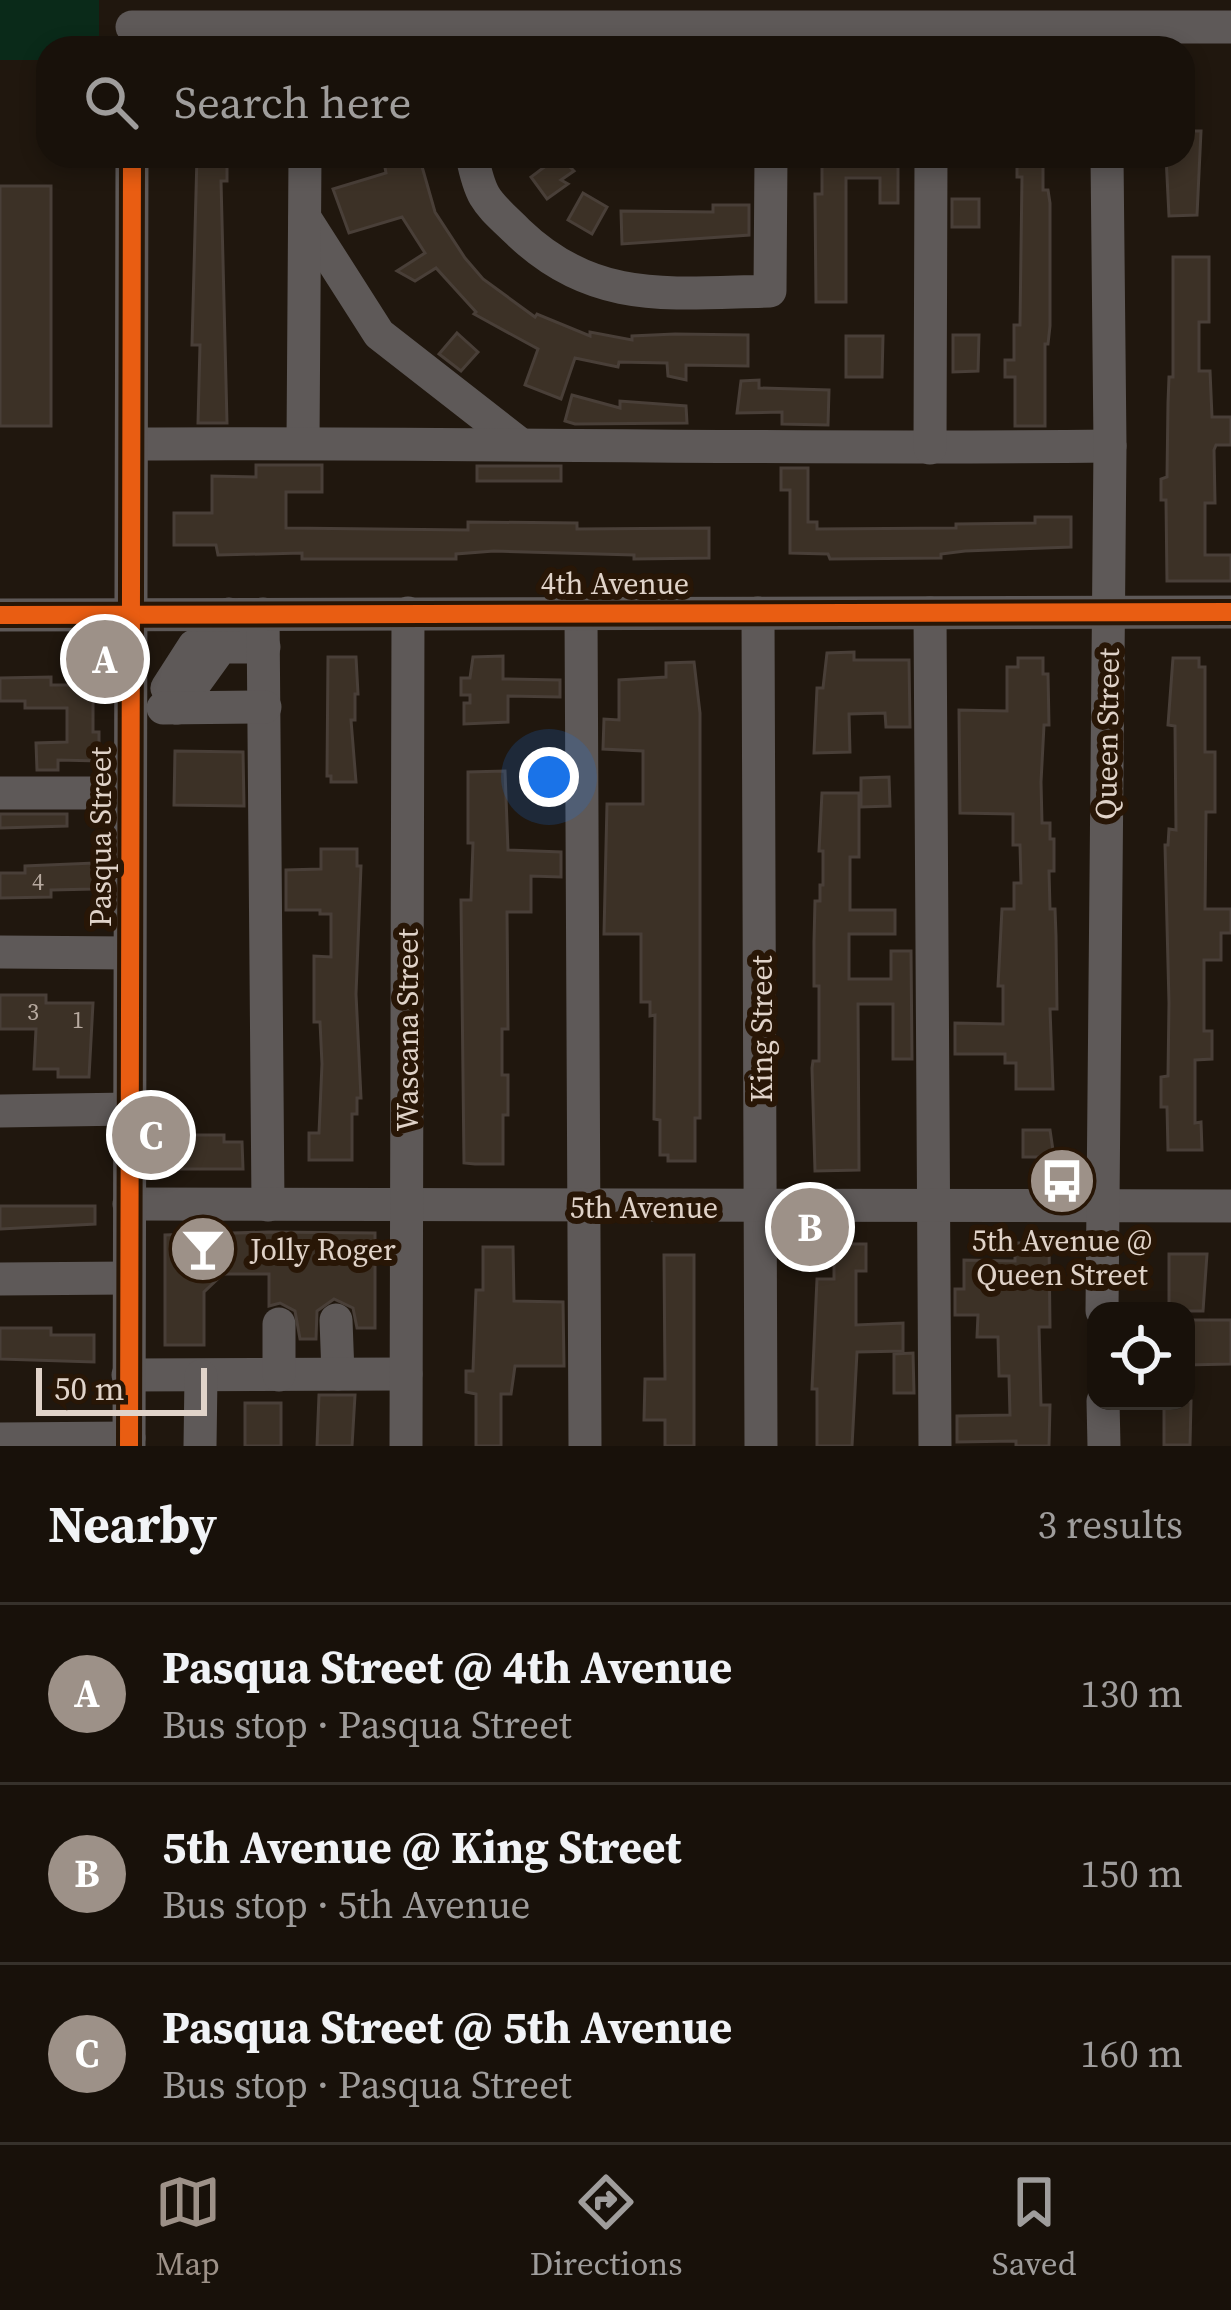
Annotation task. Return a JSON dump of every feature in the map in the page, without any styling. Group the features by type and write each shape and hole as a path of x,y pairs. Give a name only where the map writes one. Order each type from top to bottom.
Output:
{"street":[{"path":"132,25 278,36"},
{"path":"329,36 463,25 601,36"},
{"path":"648,36 770,25 906,36"},
{"path":"958,36 1106,25 1231,27"},
{"name":"Pasqua Street","path":"129,1442 132,168"},
{"path":"303,443 305,168"},
{"path":"474,168 480,196 534,248 575,275 644,293 770,291 772,168"},
{"path":"930,448 931,168"},
{"name":"Queen Street","path":"1102,1302 1110,446 1107,168"},
{"path":"305,218 380,334 520,444"},
{"path":"133,444 1110,446"},
{"name":"4th Avenue","path":"0,615 132,614 245,634 409,613 1231,612"},
{"name":"Wascana Street","path":"406,1446 409,613"},
{"path":"581,613 585,1446"},
{"name":"King Street","path":"758,613 761,1446"},
{"path":"930,613 935,1446"},
{"path":"214,706 245,634"},
{"path":"245,634 265,707 268,1205"},
{"path":"177,708 167,688 194,646 245,634"},
{"path":"131,708 265,707"},
{"path":"0,793 130,793"},
{"path":"0,952 129,952"},
{"path":"0,1111 130,1109"},
{"name":"5th Avenue","path":"130,1204 1231,1206"},
{"path":"0,1279 128,1278"},
{"path":"336,1320 338,1374"},
{"path":"279,1375 280,1324"},
{"path":"128,1375 406,1374"},
{"path":"200,1446 201,1376"},
{"path":"1103,1410 1104,1446"},
{"path":"0,1439 129,1442"}],"green space":[{"path":"0,0 99,0 99,36 36,36 36,60 0,60"}],"building":[{"path":"1195,131 1201,131 1197,215 1169,216 1167,168 1195,168"},
{"path":"197,168 227,168 227,181 221,181 227,423 198,423 200,345 192,345"},
{"path":"385,168 422,168 435,212 465,258 483,279 535,317 590,336 590,332 632,340 632,336 675,334 748,335 748,366 686,365 686,380 668,376 667,363 619,362 618,367 575,358 561,399 525,385 538,349 474,314 436,268 415,281 397,271 425,253 402,217 349,233 333,189 386,173"},
{"path":"543,168 574,171 561,180 568,184 547,199 531,177"},
{"path":"822,168 898,168 898,203 880,203 880,178 846,178 846,302 816,302 815,194 822,194"},
{"path":"1017,168 1043,168 1043,190 1048,190 1050,203 1045,426 1015,426 1015,377 1005,377 1005,360 1014,360 1014,325 1020,325 1022,177 1017,177"},
{"path":"0,186 51,186 51,426 0,426"},
{"path":"583,193 607,207 592,234 568,220"},
{"path":"952,199 979,199 979,227 952,227"},
{"path":"713,205 749,205 749,235 622,244 621,211 713,212"},
{"path":"1173,257 1209,257 1209,322 1199,322 1199,371 1210,371 1212,417 1231,417 1231,445 1216,445 1214,450 1215,503 1205,503 1205,555 1231,555 1231,581 1167,581 1166,500 1161,500 1161,479 1167,477 1169,377 1173,377"},
{"path":"457,333 478,352 461,371 439,354"},
{"path":"953,335 979,335 978,371 953,372"},
{"path":"846,336 883,336 882,377 846,377"},
{"path":"759,380 759,388 829,390 828,425 782,424 782,412 737,413 741,381"},
{"path":"572,395 620,408 620,401 686,406 687,423 575,424 565,421"},
{"path":"256,465 322,465 322,492 286,492 286,528 468,530 468,522 577,523 577,529 709,528 709,558 494,551 456,554 456,559 302,559 302,553 218,555 216,545 174,545 174,513 212,513 212,476 256,477"},
{"path":"477,466 561,466 561,481 477,481"},
{"path":"781,468 808,468 808,522 817,522 817,529 956,528 956,524 1035,523 1035,517 1071,517 1071,547 965,551 941,554 941,558 830,559 828,554 790,553 790,490 781,490"},
{"path":"854,652 854,660 909,660 910,727 886,727 885,713 849,714 850,752 814,753 817,688 823,688 827,653"},
{"path":"503,656 503,679 560,680 560,697 508,696 508,722 464,724 464,703 470,703 470,695 461,695 461,678 470,678 473,657"},
{"path":"328,657 356,657 358,694 355,720 351,720 356,782 331,782 327,776"},
{"path":"1018,658 1043,658 1043,674 1048,674 1049,725 1044,725 1041,782 1042,823 1050,823 1050,839 1054,839 1054,871 1049,871 1056,936 1057,1009 1050,1009 1053,1089 1016,1089 1016,1063 1005,1063 1005,1054 955,1054 955,1023 1003,1024 1003,986 998,986 1002,909 1014,909 1014,883 1021,883 1013,814 960,813 959,710 1007,711 1007,667 1018,667"},
{"path":"1173,658 1199,658 1199,667 1205,667 1205,752 1215,752 1215,812 1206,812 1205,909 1231,909 1231,933 1221,933 1221,960 1204,960 1204,1031 1212,1031 1212,1059 1195,1060 1195,1123 1201,1122 1202,1150 1168,1150 1167,1107 1161,1107 1161,1077 1168,1076 1165,845 1169,829 1176,830 1175,726 1168,725"},
{"path":"694,662 700,713 700,1118 695,1118 695,1161 668,1161 668,1155 660,1155 660,1120 654,1119 655,1015 650,1016 650,1002 641,1002 641,934 604,934 607,804 643,804 643,751 603,749 604,719 619,720 619,680 666,677 666,663"},
{"path":"51,677 51,685 93,685 93,732 99,732 99,761 58,760 58,770 37,770 36,743 67,742 67,708 25,708 25,701 0,701 0,678"},
{"path":"175,751 243,752 244,806 174,805"},
{"path":"505,771 508,850 561,852 561,877 531,876 531,912 507,912 508,1029 502,1029 502,1075 508,1075 508,1115 503,1115 503,1164 475,1164 464,1163 461,900 471,900 473,843 468,843 468,772"},
{"path":"889,777 890,806 861,807 861,778"},
{"path":"822,793 859,793 859,857 850,857 850,910 895,910 895,934 849,934 849,979 891,979 891,951 911,951 912,1059 893,1059 893,1004 858,1004 859,1170 815,1171 812,1068 813,1061 819,1061 819,986 814,986 814,942 815,901 820,901 823,885 823,851 819,851"},
{"path":"0,814 67,814 67,826 0,828"},
{"path":"321,849 357,849 357,866 361,866 356,994 361,1098 357,1098 357,1114 352,1114 352,1160 309,1160 309,1133 319,1133 322,1064 320,1022 314,1022 314,956 331,957 331,914 286,910 286,870 321,869"},
{"path":"94,863 94,889 51,890 51,897 0,898 0,873 25,873 25,866"},
{"path":"0,995 46,995 46,1003 93,1003 89,1077 58,1077 58,1069 34,1069 36,1029 0,1029"},
{"path":"1023,1130 1050,1130 1054,1157 1023,1157"},
{"path":"167,1135 224,1135 224,1142 242,1142 243,1169 167,1169"},
{"path":"0,1206 95,1206 95,1224 0,1229"},
{"path":"375,1233 375,1328 357,1328 353,1308 334,1299 317,1311 316,1339 300,1339 295,1311 280,1303 269,1306 269,1274 223,1274 204,1292 204,1345 165,1345 165,1235"},
{"path":"1015,1243 1049,1243 1050,1327 1039,1327 1041,1405 1050,1405 1049,1446 957,1442 957,1416 1010,1415 1009,1376 999,1376 998,1337 977,1337 978,1315 955,1315 955,1289 964,1289 964,1260 1015,1261"},
{"path":"834,1244 866,1244 866,1271 856,1271 856,1325 903,1323 903,1351 857,1352 852,1446 817,1446 817,1389 812,1389 817,1279 834,1279"},
{"path":"483,1247 513,1247 514,1301 563,1302 564,1366 515,1366 511,1394 501,1394 501,1446 476,1446 476,1394 466,1392 466,1371 473,1371 476,1290 483,1290"},
{"path":"1169,1254 1207,1254 1203,1311 1195,1311 1195,1302 1169,1302"},
{"path":"664,1255 694,1255 694,1446 665,1446 665,1420 644,1420 645,1379 665,1379"},
{"path":"1195,1320 1231,1320 1231,1364 1195,1365"},
{"path":"0,1328 51,1328 51,1335 94,1335 94,1362 0,1359"},
{"path":"913,1353 914,1393 894,1393 894,1354"},
{"path":"319,1395 355,1395 352,1446 317,1446"},
{"path":"245,1403 281,1403 281,1446 245,1446"},
{"path":"1164,1410 1191,1410 1190,1445 1164,1445"}],"cycle path":[{"path":"129,1446 132,168"},
{"path":"0,615 1231,612"}],"place":[{"name":"Pasqua Street @ 4th Avenue","path":"105,659"},
{"name":"Pasqua Street @ 5th Avenue","path":"151,1135"},
{"name":"5th Avenue @ Queen Street","path":"1062,1181"},
{"name":"5th Avenue @ King Street","path":"810,1227"},
{"name":"Jolly Roger","path":"203,1249"}]}
